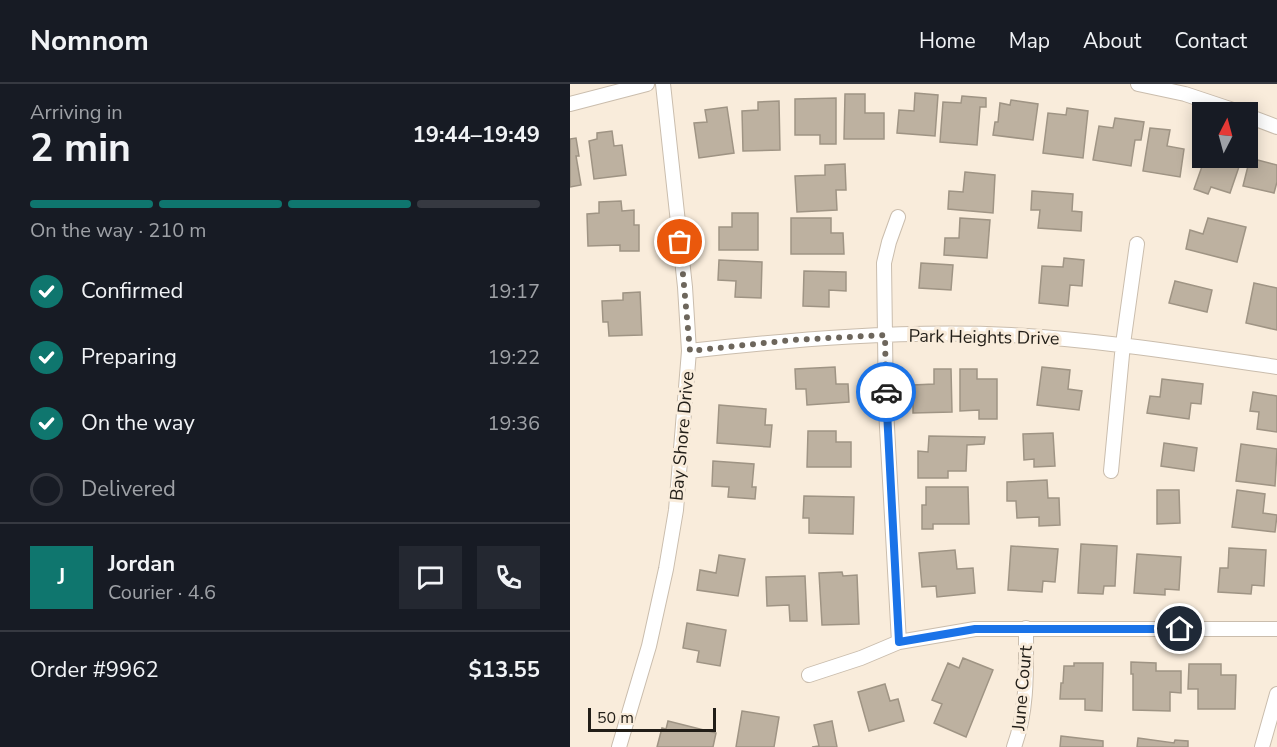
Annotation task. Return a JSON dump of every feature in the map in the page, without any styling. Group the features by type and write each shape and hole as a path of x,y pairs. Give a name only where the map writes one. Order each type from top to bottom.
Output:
{"street":[{"path":"570,104 647,84"},
{"name":"Bay Shore Drive","path":"619,747 649,646 666,569 676,510 690,351 663,84"},
{"path":"1138,84 1187,89 1216,102"},
{"path":"1258,120 1277,127"},
{"path":"898,217 884,263 891,525 899,642"},
{"path":"1112,471 1123,344 1137,244"},
{"name":"Park Heights Drive","path":"690,351 792,340 885,335 1009,335 1123,344 1277,367"},
{"name":"June Court","path":"1014,747 1022,724 1026,681 1026,628"},
{"path":"809,675 861,658 899,642 975,629 1277,629"},
{"path":"1262,747 1277,694"}],"building":[{"path":"915,93 938,95 935,136 897,133 899,110 914,111"},
{"path":"845,94 865,94 865,113 884,113 884,139 844,139"},
{"path":"962,96 986,98 986,107 980,107 977,145 940,142 943,102 961,103"},
{"path":"836,98 836,144 820,144 820,135 795,135 795,99"},
{"path":"1011,100 1038,104 1033,140 993,135 995,122 998,122 1000,103 1010,105"},
{"path":"779,101 780,150 743,151 742,111 758,110 758,102"},
{"path":"727,107 734,153 699,158 694,123 707,122 705,110"},
{"path":"1067,108 1088,111 1083,158 1043,153 1048,113 1066,115"},
{"path":"1115,118 1144,122 1141,140 1135,140 1131,166 1093,160 1099,126 1113,128"},
{"path":"1150,128 1170,130 1167,146 1184,149 1180,177 1143,171"},
{"path":"612,131 614,146 622,145 626,175 594,179 589,141 597,139 597,133"},
{"path":"576,138 579,156 576,156 581,185 570,187 570,139"},
{"path":"1258,160 1277,165 1277,182 1274,193 1243,186 1248,168 1258,168"},
{"path":"845,164 846,190 836,190 837,210 797,212 795,176 825,175 825,165"},
{"path":"1201,168 1239,168 1230,193 1211,187 1208,194 1194,189"},
{"path":"965,172 995,175 993,213 948,209 949,191 963,192"},
{"path":"1032,191 1073,194 1072,211 1082,212 1081,231 1038,228 1040,210 1031,210"},
{"path":"621,201 622,211 634,210 634,225 639,225 639,251 620,251 620,245 588,246 587,214 599,213 599,202"},
{"path":"732,213 758,213 758,250 719,250 719,227 732,227"},
{"path":"791,218 831,218 831,233 843,233 844,254 791,254"},
{"path":"960,218 990,220 987,258 944,255 945,238 959,238"},
{"path":"1208,218 1246,227 1237,262 1186,249 1190,230 1203,234"},
{"path":"1064,258 1084,260 1082,286 1070,285 1068,306 1039,303 1042,266 1063,267"},
{"path":"719,260 762,262 761,298 735,297 736,281 718,280"},
{"path":"921,263 953,265 951,290 919,288"},
{"path":"804,271 846,272 846,291 829,290 829,307 803,306"},
{"path":"1175,281 1212,290 1207,312 1169,303"},
{"path":"1254,283 1277,288 1277,330 1246,323"},
{"path":"640,292 642,335 609,336 608,322 603,322 602,301 623,300 623,293"},
{"path":"835,367 836,384 848,384 849,402 807,405 806,389 796,389 795,369"},
{"path":"1042,367 1070,370 1068,389 1082,391 1079,410 1037,405"},
{"path":"934,369 951,369 952,412 913,413 913,385 934,384"},
{"path":"960,369 977,369 977,379 997,379 997,419 979,419 979,410 960,411"},
{"path":"1162,379 1203,384 1201,404 1191,403 1189,419 1147,413 1150,396 1160,397"},
{"path":"1253,392 1277,396 1277,432 1257,429 1259,412 1250,411"},
{"path":"719,405 766,409 765,425 772,425 770,447 717,443"},
{"path":"808,431 836,431 836,442 851,442 851,467 807,467"},
{"path":"1053,433 1055,466 1034,467 1034,459 1024,460 1023,434"},
{"path":"929,436 985,437 984,444 967,445 966,471 948,471 948,478 918,478 918,451 928,452"},
{"path":"1164,443 1197,448 1194,471 1161,466"},
{"path":"1241,444 1277,449 1275,486 1236,481"},
{"path":"713,461 754,464 752,487 756,487 755,499 728,497 729,487 712,486"},
{"path":"1047,480 1048,498 1059,498 1060,525 1039,526 1039,517 1017,518 1016,501 1007,501 1007,482"},
{"path":"926,487 968,487 969,524 933,524 933,529 922,529 922,505 926,505"},
{"path":"1157,490 1179,490 1180,523 1157,524"},
{"path":"1237,490 1265,494 1263,513 1277,515 1275,532 1232,527"},
{"path":"804,496 854,497 853,534 809,533 809,518 803,518"},
{"path":"1081,544 1117,546 1115,586 1104,586 1103,594 1078,593"},
{"path":"1011,546 1058,549 1055,582 1043,581 1042,592 1008,590"},
{"path":"1229,548 1266,550 1264,586 1252,585 1251,594 1218,592 1220,568 1228,568"},
{"path":"955,550 957,569 973,568 975,593 937,597 936,586 922,587 919,553"},
{"path":"1137,554 1181,557 1179,590 1165,589 1165,595 1134,593"},
{"path":"719,555 745,559 738,596 697,590 700,570 716,573"},
{"path":"842,572 843,576 857,575 859,624 822,625 819,573"},
{"path":"805,576 807,621 790,621 789,605 767,606 766,577"},
{"path":"687,623 726,630 720,666 697,662 699,651 683,648"},
{"path":"963,658 993,670 966,737 934,723 942,704 932,700 948,663 959,668"},
{"path":"1131,662 1156,663 1156,671 1181,671 1181,693 1170,692 1170,711 1133,710"},
{"path":"1074,663 1103,663 1102,711 1085,710 1085,699 1060,699 1064,666 1074,666"},
{"path":"1189,664 1221,664 1221,675 1236,675 1235,709 1198,709 1198,689 1188,689"},
{"path":"885,684 890,701 898,699 904,721 869,731 858,692"},
{"path":"742,711 779,717 774,747 736,747"},
{"path":"668,721 716,733 713,747 657,747 662,728 666,729"},
{"path":"832,721 837,747 812,747 819,746 814,725"},
{"path":"1061,736 1103,741 1103,747 1060,747"},
{"path":"1138,738 1174,743 1175,740 1188,741 1188,747 1137,747"}],"way so far":[{"path":"680,242 690,351 792,340 885,335 886,392"}],"route":[{"path":"886,392 899,642 975,629 1180,629"}]}
